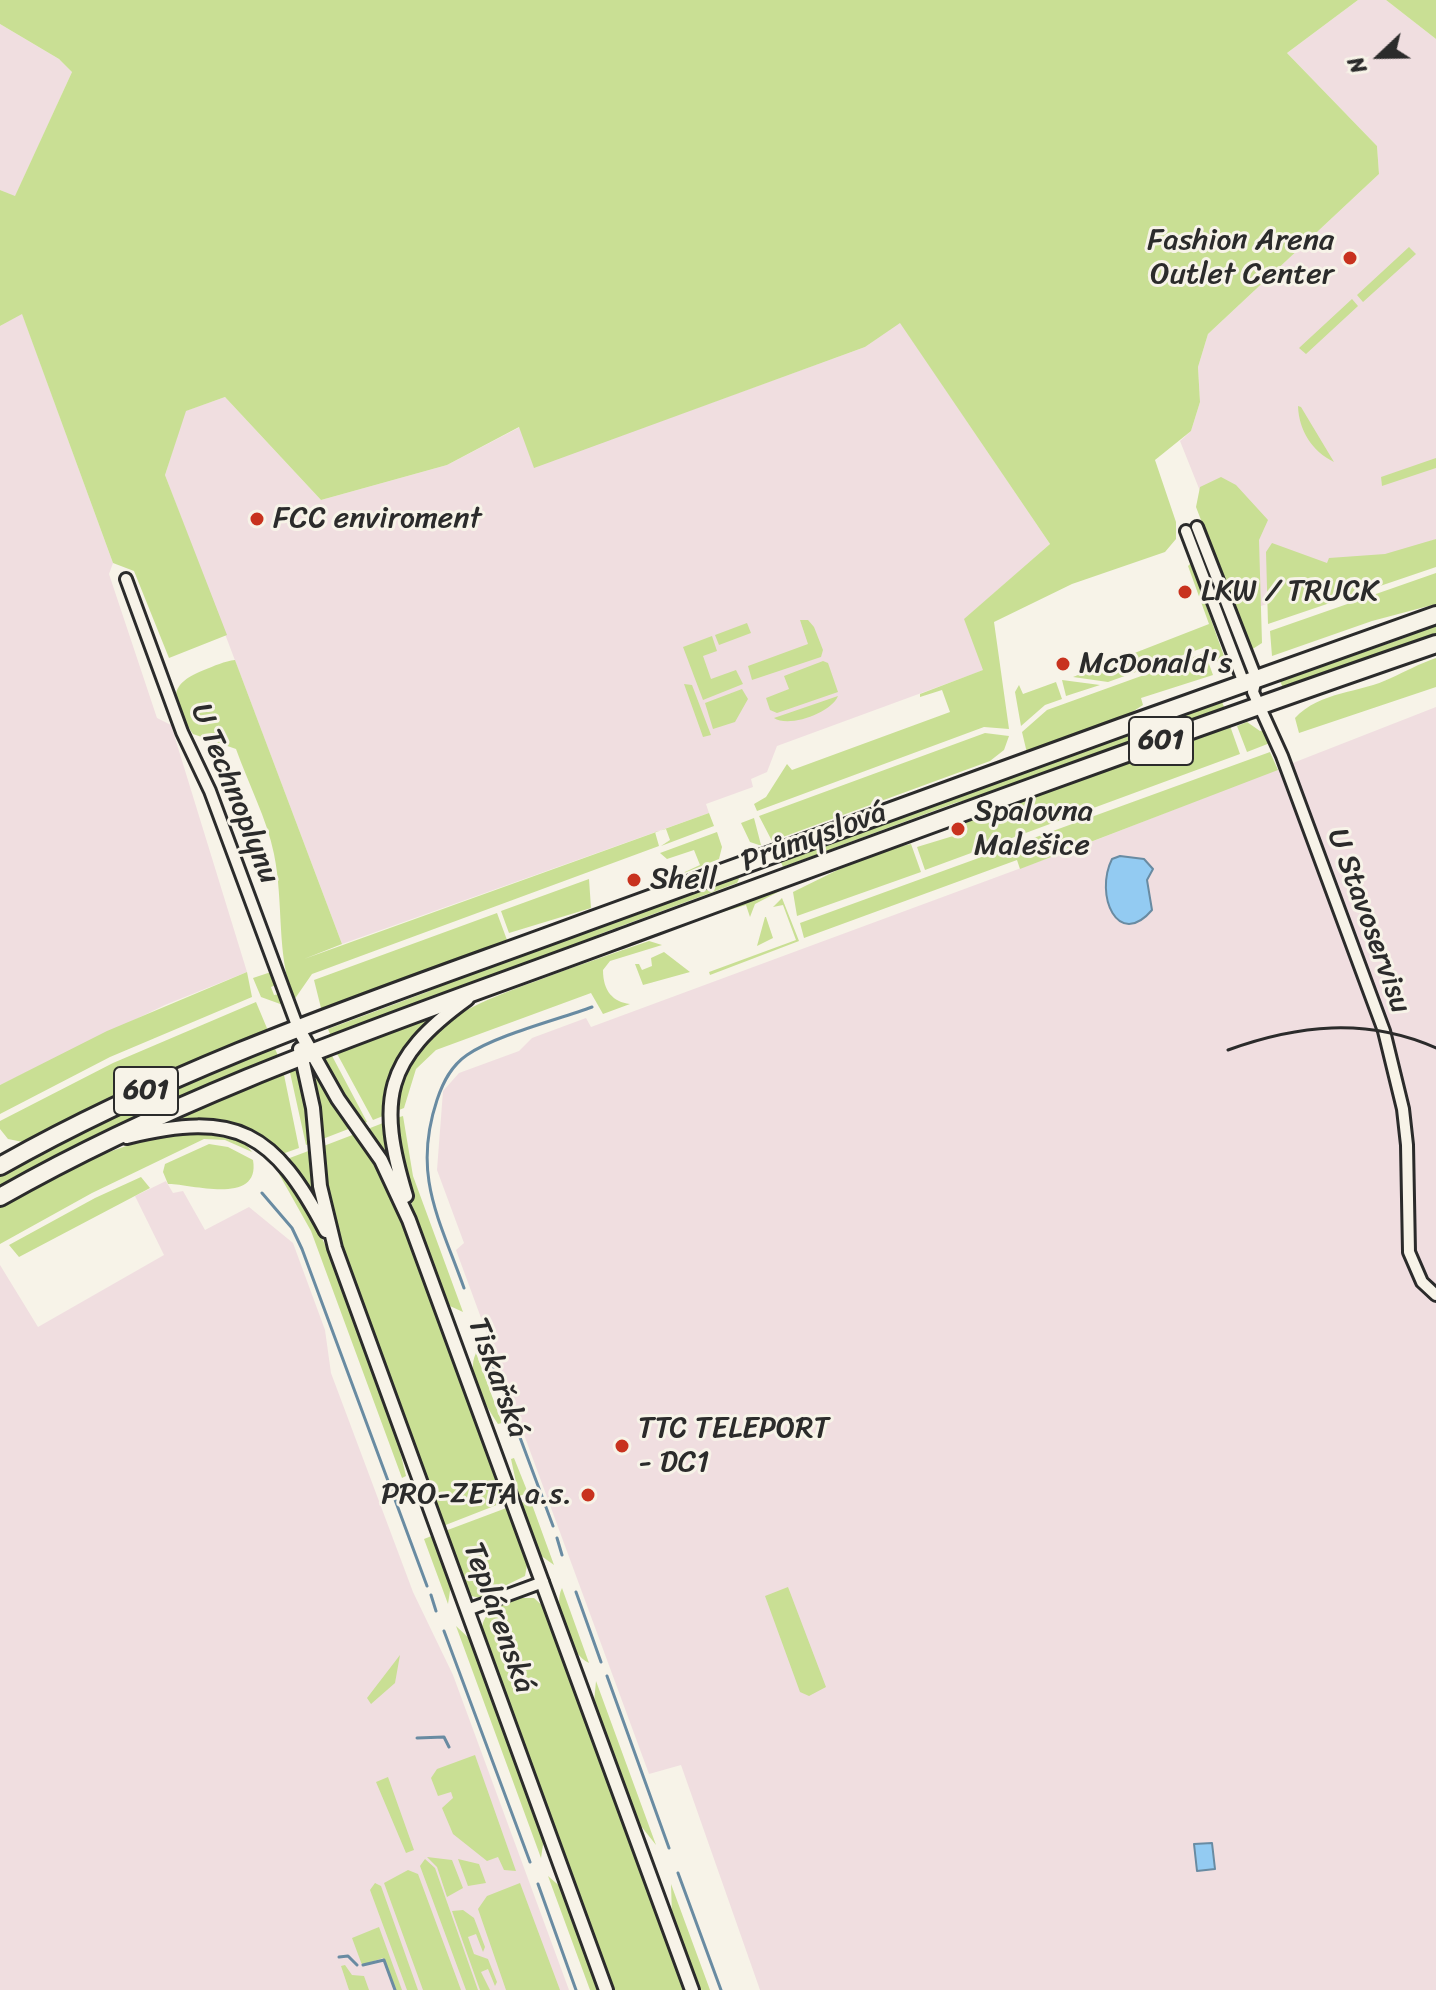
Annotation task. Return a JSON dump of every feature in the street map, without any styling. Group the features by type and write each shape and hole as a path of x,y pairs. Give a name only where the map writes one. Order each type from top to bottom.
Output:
{"main road":[{"name":"Průmyslová","path":"0,1197 98,1144 307,1054 476,992 1252,690 1436,615"},
{"name":"Průmyslová","path":"0,1166 135,1096 298,1028 1252,690 1436,644"}],"street":[{"path":"1197,527 1252,690"},
{"path":"1186,531 1252,690"},
{"name":"U Technoplynu","path":"126,579 182,732 210,791 298,1028"},
{"name":"U Stavoservisu","path":"1252,690 1275,737 1384,1031 1404,1121 1410,1187 1409,1252 1422,1282 1436,1295"},
{"path":"427,1264 390,1139 391,1095 403,1063 416,1043 433,1024 476,992"},
{"name":"Teplárenská","path":"298,1028 307,1054 320,1186 335,1248 606,1990"},
{"name":"Tiskařská","path":"307,1054 386,1169 427,1264 692,1990"},
{"path":"98,1144 178,1125 212,1126 244,1135 272,1152 291,1170 335,1248"},
{"path":"467,1610 543,1582"}],"shaded area":[{"path":"1358,0 1386,0 1436,39 1436,539 1248,611 1180,441 1191,431 1200,402 1198,367 1208,334 1379,174 1377,146 1287,53"},
{"path":"0,24 59,59 72,72 15,197 0,190"},
{"path":"22,313 113,563 109,574 157,718 171,725 247,972 165,1005 0,1085 0,326"},
{"path":"900,322 1050,544 965,619 984,670 777,746 767,772 751,779 753,787 706,804 709,813 342,944 165,475 185,411 225,397 321,500 447,465 520,427 534,467 865,347"},
{"path":"1436,707 1436,1990 760,1990 681,1765 649,1774 456,1250 464,1243 437,1170 443,1091 459,1073 519,1051 532,1038 586,1018 591,1027 1078,847"},
{"path":"166,1181 173,1193 183,1191 205,1230 249,1207 293,1243 325,1330 331,1373 413,1592 453,1675 569,1990 0,1990 0,1265 38,1327 164,1255 135,1196"}],"green space":[{"path":"0,0 1358,0 1287,53 1377,146 1379,174 1208,334 1198,367 1200,402 1191,431 1155,460 1176,522 1176,539 1165,552 1072,584 994,622 1009,729 984,727 757,811 754,804 766,797 787,764 792,770 950,712 942,690 920,697 920,694 983,670 964,619 1050,544 900,323 865,347 534,468 519,427 447,465 321,500 225,397 186,411 165,475 227,635 169,658 134,571 113,563 22,314 0,326 0,190 15,196 72,72 59,59 0,24"},
{"path":"1386,0 1436,0 1436,39"},
{"path":"1409,247 1416,254 1363,302 1357,295"},
{"path":"1352,299 1358,306 1306,354 1299,348"},
{"path":"1298,406 1334,462 1319,452 1308,439"},
{"path":"1436,458 1436,468 1382,486 1381,477"},
{"path":"1221,477 1236,485 1268,520 1259,540 1262,643 1251,650 1196,507 1200,487"},
{"path":"1436,539 1436,567 1268,624 1266,552 1272,543 1327,563 1329,558 1385,554"},
{"path":"1191,563 1225,659 1215,662 1208,646 1108,682 1073,677 1209,624 1188,566"},
{"path":"1436,573 1436,604 1372,621 1272,656 1270,631"},
{"path":"800,620 808,620 814,627 823,650 821,657 752,680 748,666 808,644"},
{"path":"1436,622 1436,638 1284,690 1280,681 1404,638"},
{"path":"747,623 751,633 719,645 715,635"},
{"path":"712,636 717,651 703,656 711,679 736,670 743,684 703,700 683,647"},
{"path":"1205,653 1213,675 1141,698 1143,705 1123,718 1027,753 1022,732 1047,710"},
{"path":"1436,658 1436,687 1299,733 1295,718 1316,702 1379,683"},
{"path":"235,660 342,944 304,959 655,832 659,846 312,974 294,1000 282,947 274,854 257,801 236,749 193,734 177,704 176,696 183,682 204,670"},
{"path":"823,661 828,663 838,692 777,713 770,710 766,698 789,689 784,676"},
{"path":"1062,680 1100,685 1066,696"},
{"path":"1056,682 1062,699 1045,705 1021,726 1015,692 1019,685 1023,694"},
{"path":"684,684 692,685 711,735 703,737"},
{"path":"742,689 748,699 735,722 713,729 705,703"},
{"path":"838,696 827,708 809,717 789,721 774,718"},
{"path":"1220,696 1224,707 1012,788 955,803 783,867 779,857"},
{"path":"1247,722 1260,731 1265,730 1270,743 1247,752 1237,726"},
{"path":"1229,723 1240,754 925,870 917,847 963,833 965,824 977,814"},
{"path":"985,733 1009,736 1004,750 990,761 772,841 759,816"},
{"path":"1270,752 1278,770 1020,869 1017,860 804,938 800,923"},
{"path":"709,813 714,826 661,846 670,840 666,829 660,831"},
{"path":"754,818 761,845 750,842 741,823"},
{"path":"717,832 722,847 719,859 674,877 700,865 694,850 667,859 660,853"},
{"path":"911,844 921,872 797,916 793,892 872,853"},
{"path":"736,875 739,879 737,883 600,934 557,956 332,1039 328,1029 427,992 475,969"},
{"path":"589,879 591,908 509,933 501,911"},
{"path":"778,887 780,891 755,904 750,917 746,905 659,931"},
{"path":"782,898 799,941 710,975 709,972 796,940 783,905 773,907"},
{"path":"497,913 507,940 492,950 322,1012 314,980"},
{"path":"765,917 773,938 757,946"},
{"path":"649,941 662,945 610,961 603,970 610,994 630,1004 603,1014 591,993 436,1050 416,1069 404,1108 394,1112 401,1083 412,1060 427,1040 445,1024 488,1000"},
{"path":"664,952 690,972 643,985 635,964 639,964 642,970 652,966 651,958"},
{"path":"247,972 252,997 110,1057 0,1114 0,1085 107,1031"},
{"path":"271,972 276,985 271,987 274,995 279,994 283,1005 261,997 253,978"},
{"path":"256,1002 269,1033 28,1143 8,1139 0,1129 0,1121 113,1063"},
{"path":"434,1016 399,1062 389,1087 383,1116 373,1120 335,1050"},
{"path":"273,1044 279,1058 0,1191 0,1173 77,1131"},
{"path":"330,1052 367,1122 361,1124 323,1056"},
{"path":"308,1061 351,1128 320,1140"},
{"path":"297,1067 306,1098 311,1143 306,1145 289,1068"},
{"path":"283,1070 299,1148 282,1154 229,1124 175,1118"},
{"path":"403,1116 413,1176 463,1312 450,1306 430,1261 415,1214 393,1119"},
{"path":"383,1123 389,1157 387,1159 365,1130"},
{"path":"181,1130 229,1135 252,1152 225,1140 204,1139 92,1193 0,1244 0,1205 88,1161 133,1143"},
{"path":"355,1134 379,1167 414,1245 507,1501 443,1526 352,1277 330,1204 321,1147"},
{"path":"209,1144 228,1147 253,1160 252,1174 246,1183 221,1189 168,1184 163,1172 165,1164"},
{"path":"311,1150 316,1193 314,1194 287,1159"},
{"path":"279,1174 289,1175 301,1195 339,1278 392,1425 406,1476 402,1478 311,1231"},
{"path":"141,1177 150,1188 19,1257 9,1245 95,1198"},
{"path":"476,1353 502,1423 498,1424 478,1390 473,1371"},
{"path":"514,1458 528,1493 519,1496 511,1459"},
{"path":"530,1499 554,1565 540,1555 521,1503"},
{"path":"509,1507 528,1560 525,1576 480,1598 471,1596 445,1531"},
{"path":"434,1535 451,1584 448,1604 424,1539"},
{"path":"788,1587 826,1687 809,1696 800,1692 765,1596"},
{"path":"562,1588 589,1663 575,1650 561,1618"},
{"path":"521,1598 534,1598 547,1610 686,1990 613,1990 483,1637 482,1628 487,1615"},
{"path":"456,1626 472,1641 544,1838 541,1858"},
{"path":"400,1655 395,1683 371,1704 367,1698"},
{"path":"596,1681 656,1845 637,1821 594,1702"},
{"path":"475,1755 516,1871 504,1870 498,1857 487,1861 453,1834 442,1808 453,1798 451,1792 438,1796 431,1778 437,1769"},
{"path":"388,1777 414,1850 406,1853 376,1782"},
{"path":"427,1857 452,1860 463,1888 447,1897 437,1867"},
{"path":"425,1859 435,1868 478,1990 466,1990 420,1866"},
{"path":"458,1859 479,1864 486,1883 468,1886"},
{"path":"408,1870 418,1874 461,1990 423,1990 384,1883"},
{"path":"548,1876 563,1889 600,1990 590,1990"},
{"path":"375,1883 381,1886 418,1990 407,1990 370,1890"},
{"path":"520,1883 560,1990 506,1990 478,1909 487,1896"},
{"path":"671,1884 710,1990 699,1990 672,1916"},
{"path":"463,1910 474,1918 485,1947 483,1952 476,1934 468,1937 474,1954 488,1959 497,1982 495,1986 488,1969 481,1972 490,1990 480,1990 452,1911"},
{"path":"379,1927 402,1990 396,1990 383,1958 362,1965 352,1938"},
{"path":"345,1965 352,1975 364,1976 369,1990 349,1990 341,1966"}],"water":[{"path":"1120,856 1144,859 1153,869 1147,880 1152,910 1140,921 1129,924 1112,913 1106,888 1112,859"},
{"path":"1212,1843 1215,1869 1197,1871 1194,1844"}],"waterway":[{"path":"464,1288 438,1218 428,1174 430,1127 442,1087 456,1064 479,1048 510,1034 592,1007"},
{"path":"262,1193 292,1228 302,1249 427,1586"},
{"path":"490,1357 553,1526"},
{"path":"557,1538 562,1555"},
{"path":"576,1592 601,1662"},
{"path":"431,1595 436,1611"},
{"path":"444,1631 530,1862"},
{"path":"607,1676 669,1848"},
{"path":"417,1738 444,1737 449,1747"},
{"path":"678,1873 721,1990"},
{"path":"538,1884 576,1990"},
{"path":"339,1957 348,1956 357,1965"},
{"path":"363,1965 384,1960 395,1990"}],"railway":[{"path":"1228,1050 1280,1035 1332,1028 1384,1032 1436,1048"}],"place":[{"name":"Fashion Arena Outlet Center","path":"1350,258"},
{"name":"FCC enviroment","path":"257,519"},
{"name":"LKW / TRUCK","path":"1185,592"},
{"name":"McDonald's","path":"1063,664"},
{"name":"Spalovna Malešice","path":"958,829"},
{"name":"Shell","path":"634,880"},
{"name":"TTC TELEPORT - DC1","path":"622,1446"},
{"name":"PRO-ZETA a.s.","path":"588,1495"}]}
